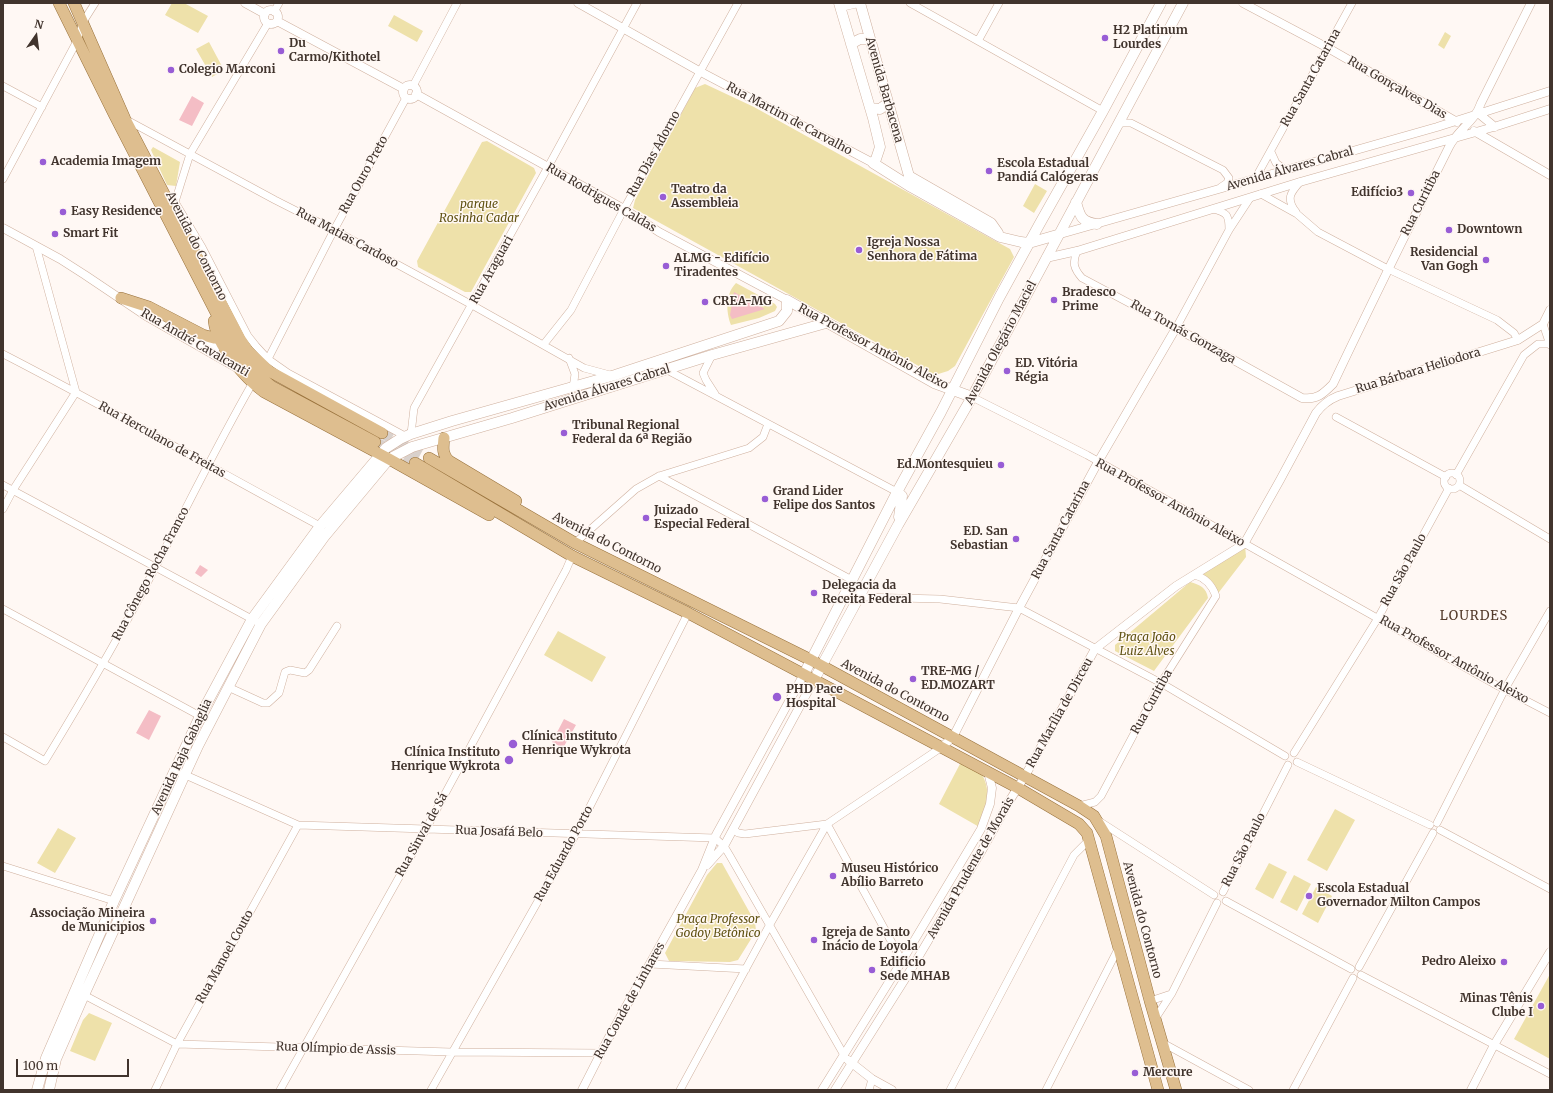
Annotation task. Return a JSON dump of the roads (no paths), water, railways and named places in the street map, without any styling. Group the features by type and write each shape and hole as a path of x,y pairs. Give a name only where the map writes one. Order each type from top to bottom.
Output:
{"main road":[{"name":"Avenida do Contorno","path":"58,3 240,357 253,371 271,386 379,437 269,371 259,362 240,339 125,118 74,3"},
{"path":"840,4 846,5 854,3"},
{"name":"Avenida Barbacena","path":"860,3 909,176 990,223 1000,237"},
{"name":"Avenida Olegário Maciel","path":"804,674 897,492 915,461 1029,243 1103,111 1161,3"},
{"name":"Avenida Olegário Maciel","path":"814,680 898,524 972,397 1183,3"},
{"name":"Avenida Barbacena","path":"840,4 872,113 880,147 873,163"},
{"path":"852,44 860,39 870,39"},
{"path":"872,113 888,104"},
{"path":"872,113 891,114"},
{"name":"Rua Martim de Carvalho","path":"873,163 911,187 1000,237 1029,243"},
{"path":"1076,202 1080,215 1083,219 1088,223 1097,224"},
{"name":"Avenida Álvares Cabral","path":"1029,243 1058,235"},
{"path":"121,298 149,307 203,335 214,338 218,335"},
{"name":"Avenida Álvares Cabral","path":"385,456 393,443 408,435 452,421 573,388 688,352 779,321 787,311 787,300"},
{"name":"Rua Professor Antônio Aleixo","path":"787,300 934,383 972,397"},
{"path":"215,310 215,325 218,335 239,370 252,384 270,396 385,456 547,547 572,556"},
{"name":"Avenida Álvares Cabral","path":"385,456 712,355 826,323"},
{"path":"512,418 520,410 559,398 573,388"},
{"path":"444,438 442,451 444,457 530,509 575,543"},
{"name":"Avenida Raja Gabaglia","path":"37,1090 46,1058 93,949 200,716 256,622 320,526 385,456"},
{"name":"Avenida Raja Gabaglia","path":"49,1090 56,1059 84,995 198,746 228,687 256,622 324,537 385,456"},
{"name":"Avenida do Contorno","path":"429,458 575,543 811,660 1025,776 1094,816 1106,836 1161,1042 1176,1090"},
{"path":"415,463 572,556 688,613 804,674 1018,788 1079,824 1087,833 1158,1090"},
{"path":"897,492 901,495 902,499 898,524"},
{"path":"198,746 198,739 204,725 200,716"},
{"path":"84,995 82,986 93,955 93,949"}],"street":[{"path":"3,179 77,41 83,22 95,3"},
{"path":"245,3 265,14"},
{"path":"274,12 279,3"},
{"path":"404,89 403,93 406,98 412,99 457,3"},
{"name":"Rua Martim de Carvalho","path":"578,3 624,27 699,71 873,163"},
{"name":"Rua Araguari","path":"408,435 414,408 637,3"},
{"name":"Rua Dias Adorno","path":"544,344 571,310 699,71 738,3"},
{"path":"910,3 1103,111"},
{"path":"978,41 999,3"},
{"name":"Rua Gonçalves Dias","path":"1242,3 1328,48 1550,175"},
{"name":"Rua Santa Catarina","path":"1255,179 1352,3"},
{"name":"Rua Curitiba","path":"1310,399 1323,395 1333,384 1453,139 1478,113 1481,103 1531,3"},
{"path":"265,14 270,11 274,12"},
{"path":"274,12 277,15 277,21"},
{"path":"265,14 264,18 268,23 274,24 277,21"},
{"path":"277,21 404,89"},
{"path":"190,154 268,23"},
{"path":"3,86 42,107"},
{"path":"404,89 409,86 415,90"},
{"name":"Rua Rodrigues Caldas","path":"415,90 624,209 659,232 787,300"},
{"name":"Avenida Álvares Cabral","path":"1058,235 1455,121 1550,91"},
{"name":"Rua Ouro Preto","path":"268,359 334,230 406,98"},
{"name":"Avenida Álvares Cabral","path":"1046,258 1077,251 1300,182 1495,127 1550,109"},
{"path":"1478,113 1495,127"},
{"name":"Rua Matias Cardoso","path":"125,118 544,344 584,368 599,373 615,375"},
{"path":"1120,123 1131,123 1223,170 1229,178 1227,183 1216,190"},
{"path":"1270,152 1276,163 1285,170"},
{"name":"Avenida do Contorno","path":"190,154 175,202 202,247 248,336 268,359 288,373 408,435"},
{"path":"1297,214 1291,205 1290,199 1291,192 1300,182"},
{"path":"1261,194 1297,214 1318,232 1388,269 1497,320 1514,333 1518,340 1543,324 1550,310"},
{"name":"Rua Santa Catarina","path":"942,747 953,737 1019,608 1098,462 1176,328 1229,230 1250,198"},
{"path":"1213,209 1224,212 1227,215 1229,220 1229,230"},
{"name":"Rua André Cavalcanti","path":"3,228 85,275 146,316 239,370 271,386"},
{"path":"3,509 13,490 76,392 36,246"},
{"name":"Rua Tomás Gonzaga","path":"1077,251 1074,258 1074,265 1076,271 1082,278 1302,398 1310,399"},
{"name":"Rua André Cavalcanti","path":"121,298 216,348"},
{"path":"1456,474 1524,355 1538,344 1550,345 1543,324"},
{"name":"Rua Bárbara Heliodora","path":"1244,544 1315,415 1321,406 1329,400 1518,340"},
{"name":"Rua Herculano de Freitas","path":"3,354 76,392 207,466 320,526"},
{"path":"712,355 703,373 717,396"},
{"path":"568,358 575,374 573,388"},
{"path":"651,363 717,396 897,492"},
{"name":"Rua André Cavalcanti","path":"255,366 269,371"},
{"name":"Rua Cônego Rocha Franco","path":"3,737 45,761 103,664 156,567 207,466 252,384"},
{"path":"1333,384 1333,390 1338,396"},
{"name":"Rua Professor Antônio Aleixo","path":"972,397 1098,462 1550,713"},
{"path":"1336,417 1446,477"},
{"path":"575,543 636,489 659,476 749,448 763,437 768,424"},
{"path":"1446,477 1451,474 1456,474"},
{"path":"1456,474 1460,480 1459,485"},
{"path":"659,476 852,580"},
{"path":"1446,477 1445,482 1449,488 1456,488 1459,485"},
{"path":"3,484 256,622"},
{"path":"1459,485 1550,539"},
{"name":"Rua São Paulo","path":"1294,754 1378,618 1449,488"},
{"name":"Rua Marília de Dirceu","path":"1018,788 1095,649 1176,586 1244,544"},
{"name":"Rua Sinval de Sá","path":"280,1090 426,829 566,570 572,556"},
{"name":"Rua Curitiba","path":"1079,806 1095,802 1101,796 1161,683 1216,596 1213,587 1195,575"},
{"path":"858,598 940,599 1019,608 1161,683 1285,756"},
{"path":"3,609 200,716"},
{"path":"1353,978 1350,976 1351,970 1355,967 1359,967 1435,828 1505,689 1550,611"},
{"name":"Rua Eduardo Porto","path":"431,1090 576,834 688,613"},
{"path":"228,687 262,703 268,703 279,693 285,672 290,670 305,673 309,670 336,626"},
{"name":"Rua Conde de Linhares","path":"582,1090 702,870 715,838 804,674"},
{"name":"Rua Conde de Linhares","path":"702,870 724,846 814,680"},
{"path":"680,1090 769,926 827,824 942,747"},
{"path":"1285,756 1290,753 1294,754 1297,758 1297,762"},
{"path":"1285,756 1285,762 1288,765 1292,766 1297,762"},
{"path":"1297,762 1435,828 1550,889"},
{"name":"Rua São Paulo","path":"1223,892 1288,765"},
{"name":"Rua Josafá Belo","path":"175,771 298,825 715,838"},
{"name":"Avenida Prudente de Morais","path":"822,1090 902,961 981,829 990,804 992,788 988,772"},
{"name":"Avenida Prudente de Morais","path":"835,1090 910,971 1018,788"},
{"path":"1097,820 1214,895"},
{"path":"733,829 738,833 745,834 827,824"},
{"path":"827,824 902,961"},
{"name":"Rua Manoel Couto","path":"155,1090 177,1044 298,825"},
{"path":"715,838 724,846 844,1055 852,1064 872,1079 892,1090"},
{"path":"950,1090 1074,855 1089,840"},
{"path":"3,866 114,901"},
{"path":"1214,895 1219,892 1223,892 1226,895 1226,901"},
{"path":"1214,895 1214,900 1217,903"},
{"path":"1217,903 1221,904 1226,901"},
{"path":"1226,901 1351,970"},
{"path":"1155,1019 1172,993 1217,903"},
{"path":"1046,1090 1118,949"},
{"path":"1472,1090 1494,1045 1550,952"},
{"path":"650,964 746,969"},
{"path":"1359,967 1362,975 1550,1074"},
{"path":"1353,978 1359,978 1362,975"},
{"path":"1294,1090 1353,978"},
{"path":"1150,1001 1172,993"},
{"name":"Rua Olímpio de Assis","path":"84,995 177,1044 304,1049 601,1053"},
{"path":"1161,1042 1249,1090"},
{"path":"869,1090 872,1079"}],"tunnel":[{"path":"382,433 429,458"},
{"path":"375,442 415,463"}],"place":[{"name":"H2 Platinum Lourdes","path":"1105,38"},
{"name":"Du Carmo/Kithotel","path":"281,51"},
{"name":"Colegio Marconi","path":"171,70"},
{"name":"Academia Imagem","path":"43,162"},
{"name":"Escola Estadual Pandiá Calógeras","path":"989,171"},
{"name":"Edifício3","path":"1411,193"},
{"name":"Teatro da Assembleia","path":"663,197"},
{"name":"Easy Residence","path":"63,212"},
{"name":"Downtown","path":"1449,230"},
{"name":"Smart Fit","path":"55,234"},
{"name":"Igreja Nossa Senhora de Fátima","path":"859,250"},
{"name":"Residencial Van Gogh","path":"1486,260"},
{"name":"ALMG - Edifício Tiradentes","path":"666,266"},
{"name":"Bradesco Prime","path":"1054,300"},
{"name":"CREA-MG","path":"705,302"},
{"name":"ED. Vitória Régia","path":"1007,371"},
{"name":"Tribunal Regional Federal da 6ª Região","path":"564,433"},
{"name":"Ed.Montesquieu","path":"1001,465"},
{"name":"Grand Lider Felipe dos Santos","path":"765,499"},
{"name":"Juizado Especial Federal","path":"646,518"},
{"name":"ED. San Sebastian","path":"1016,539"},
{"name":"Delegacia da Receita Federal","path":"814,593"},
{"name":"TRE-MG / ED.MOZART","path":"913,679"},
{"name":"PHD Pace Hospital","path":"777,697"},
{"name":"Clínica instituto Henrique Wykrota","path":"513,744"},
{"name":"Clínica Instituto Henrique Wykrota","path":"509,760"},
{"name":"Museu Histórico Abílio Barreto","path":"833,876"},
{"name":"Escola Estadual Governador Milton Campos","path":"1309,896"},
{"name":"Associação Mineira de Municipios","path":"153,921"},
{"name":"Igreja de Santo Inácio de Loyola","path":"814,940"},
{"name":"Pedro Aleixo","path":"1504,962"},
{"name":"Edificio Sede MHAB","path":"872,970"},
{"name":"Minas Tênis Clube I","path":"1541,1006"},
{"name":"Mercure","path":"1135,1073"}],"district":[{"name":"LOURDES","path":"1474,616"}],"park label":[{"name":"parque Rosinha Cadar","path":"479,212"},
{"name":"Praça João Luiz Alves","path":"1147,645"},
{"name":"Praça Professor Godoy Betônico","path":"718,927"}]}
